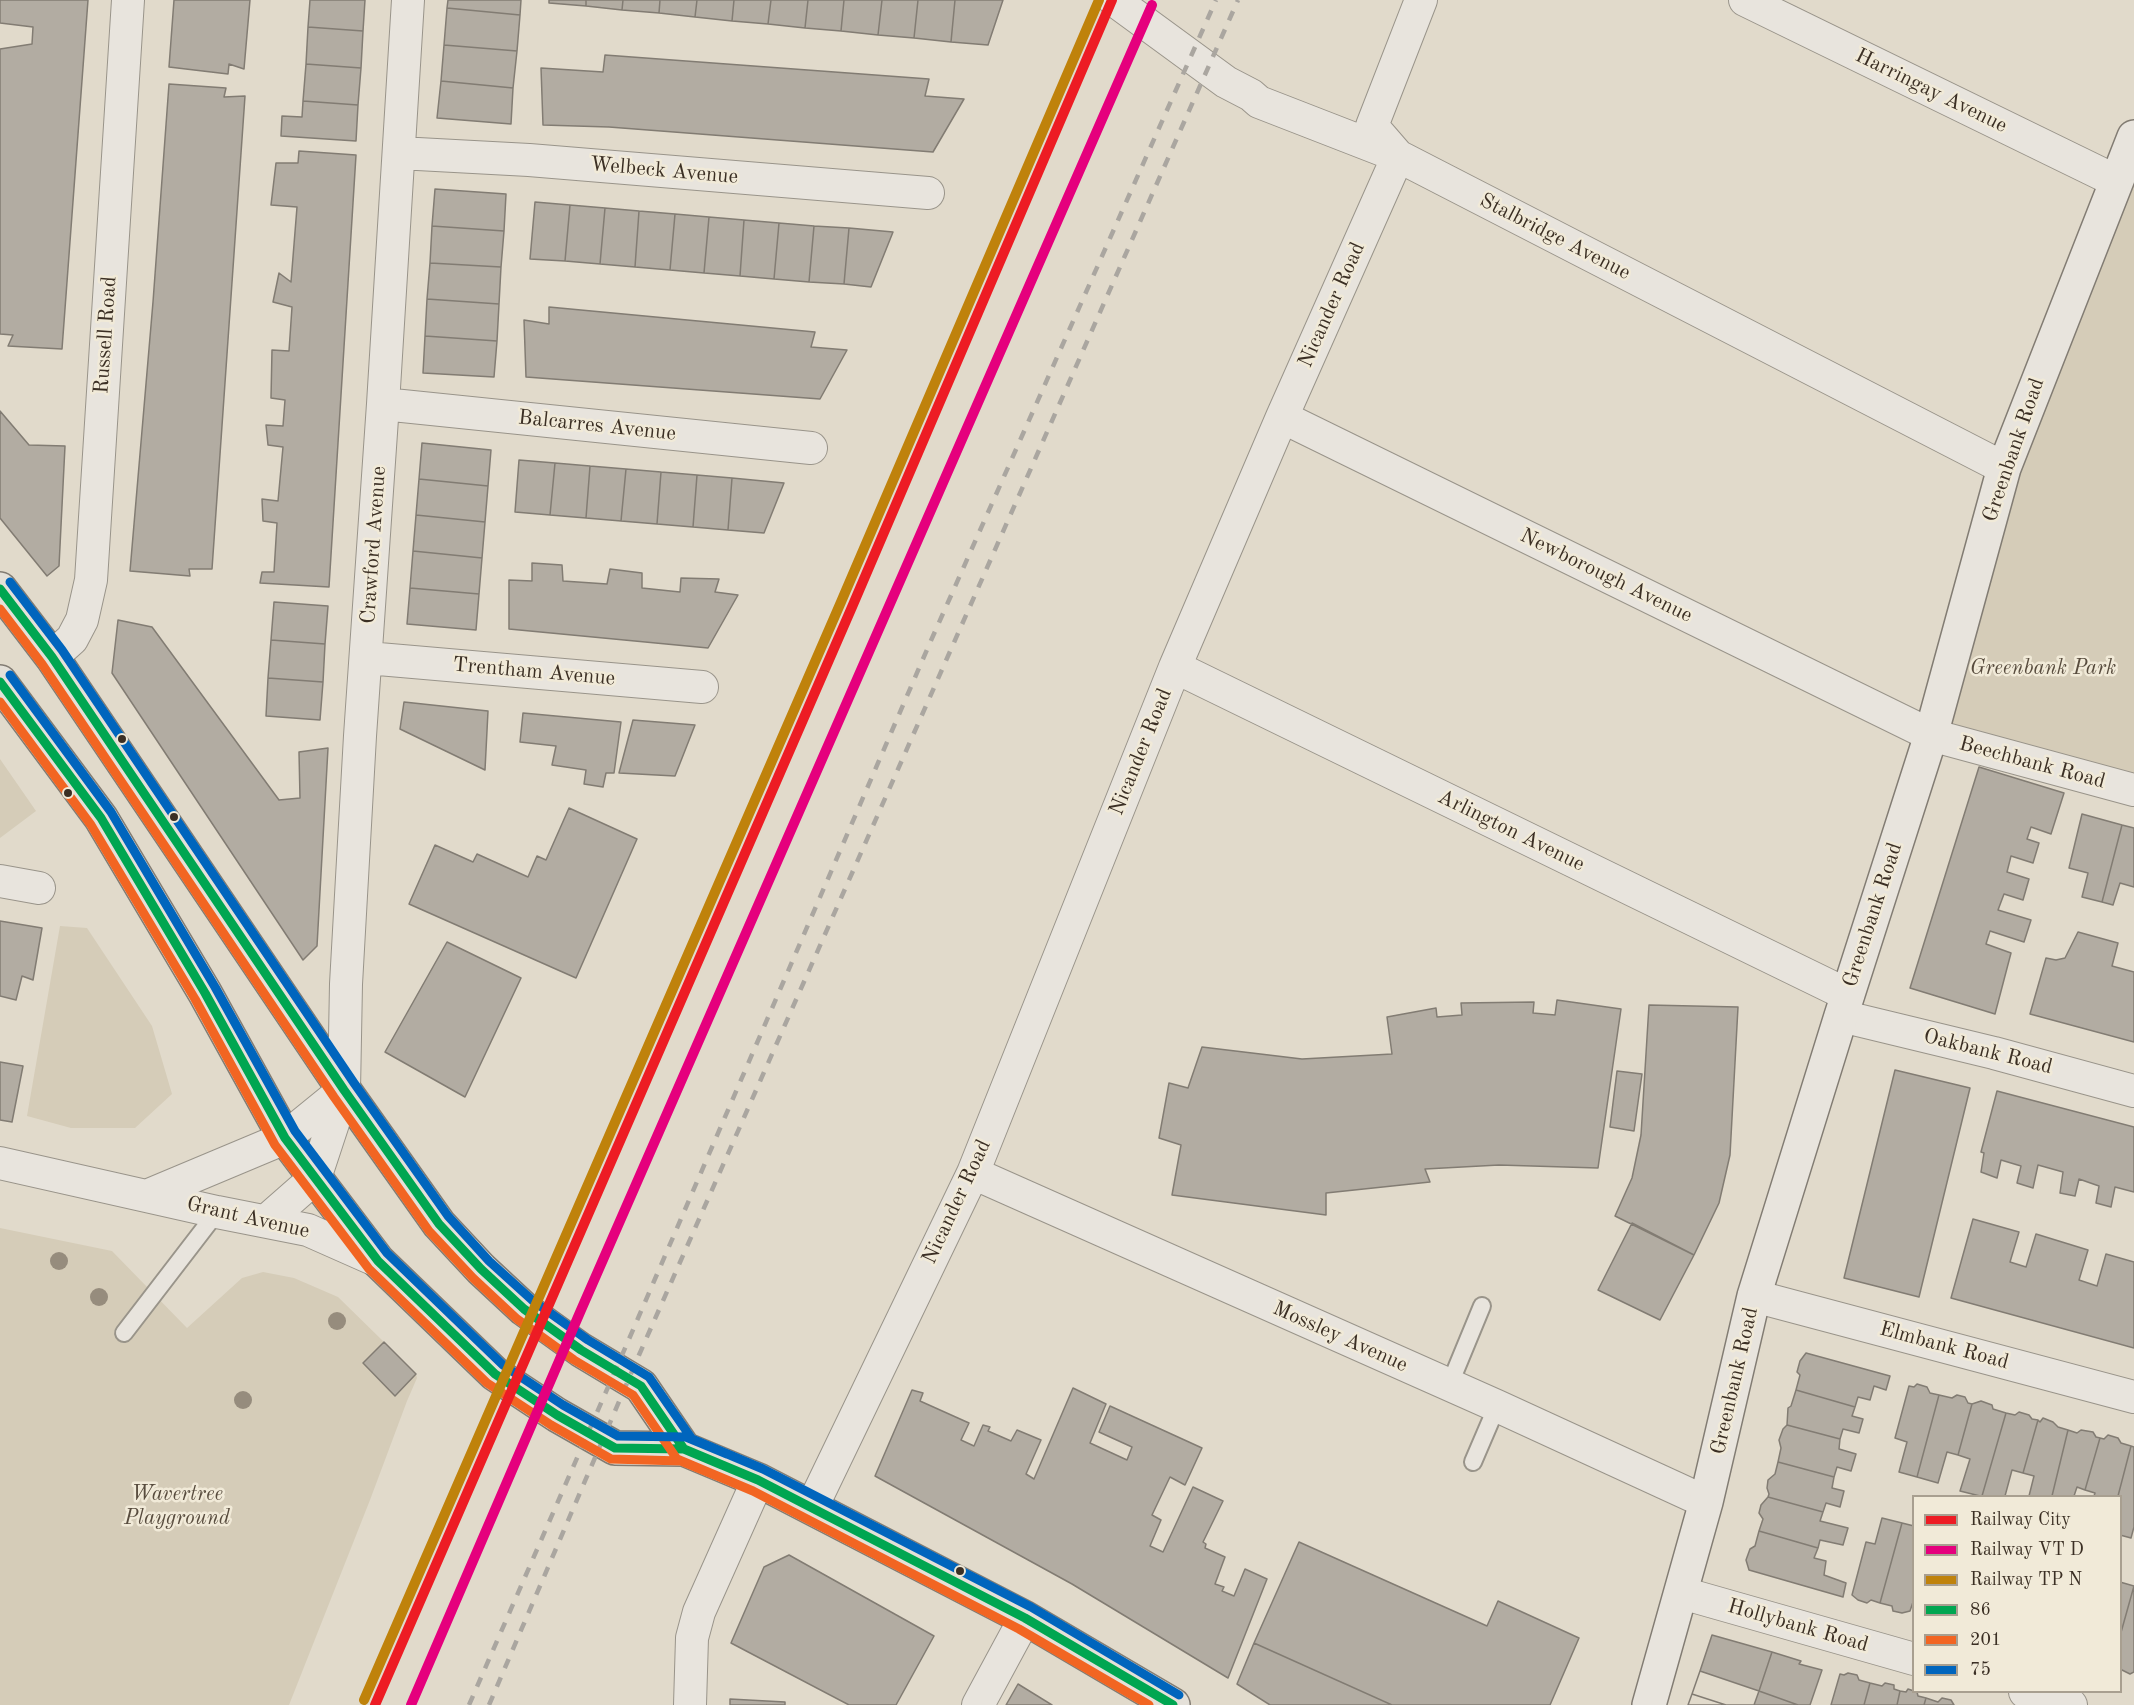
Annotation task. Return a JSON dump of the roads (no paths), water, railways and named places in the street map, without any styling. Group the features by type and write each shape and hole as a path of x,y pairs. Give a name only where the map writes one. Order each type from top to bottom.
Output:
{"highway":[{"path":"0,589 52,657 344,1090 439,1224 481,1269 524,1309 581,1350 641,1386 684,1449"},
{"path":"0,682 107,828 205,993 285,1138 378,1261 495,1374 557,1415 615,1448 684,1449 758,1480 1025,1618 1173,1705"}],"street":[{"name":"Russell Road","path":"52,657 72,639 82,620 91,579 128,0"},
{"name":"Crawford Avenue","path":"315,1178 344,1090 346,972 408,0"},
{"name":"Stalbridge Avenue","path":"1114,0 1226,82 1251,95 1259,102 1398,156 2004,468"},
{"path":"1398,156 1372,126 1421,0"},
{"name":"Harringay Avenue","path":"1745,0 2116,182"},
{"name":"Greenbank Road","path":"1649,1705 1706,1502 1754,1296 1931,735 2004,468 2134,137"},
{"name":"Welbeck Avenue","path":"399,153 529,160 928,193"},
{"name":"Nicander Road","path":"812,1507 973,1173 1175,666 1398,156"},
{"name":"Balcarres Avenue","path":"383,404 811,448"},
{"name":"Newborough Avenue","path":"1282,417 1931,735"},
{"name":"Trentham Avenue","path":"367,657 702,687"},
{"name":"Arlington Avenue","path":"1175,666 1844,1006"},
{"name":"Beechbank Road","path":"1931,735 2134,790"},
{"path":"0,881 39,888"},
{"name":"Oakbank Road","path":"1844,1006 1994,1053 2134,1090"},
{"name":"Grant Avenue","path":"149,1195 285,1138 344,1090"},
{"name":"Grant Avenue","path":"0,1162 217,1212 309,1230 378,1261"},
{"name":"Mossley Avenue","path":"973,1173 1497,1406 1706,1502"},
{"path":"266,1221 315,1178"},
{"name":"Elmbank Road","path":"1754,1296 2134,1397"},
{"path":"690,1705 692,1638 699,1612 758,1480"},
{"name":"Hollybank Road","path":"1682,1593 1912,1658"},
{"path":"978,1705 1025,1618"},
{"path":"2029,1693 2071,1705"}],"lane":[{"path":"124,1333 217,1212"},
{"path":"1449,1386 1482,1306"},
{"path":"1473,1462 1497,1406"}],"railway":[{"path":"469,1705 929,645 1216,0"},
{"path":"489,1705 639,1355 1238,0"}],"rail line":[{"name":"City","path":"375,1705 852,607 1112,0"}],"park label":[{"name":"Greenbank Park","path":"2043,668"},
{"name":"Wavertree Playground","path":"177,1506"}]}
